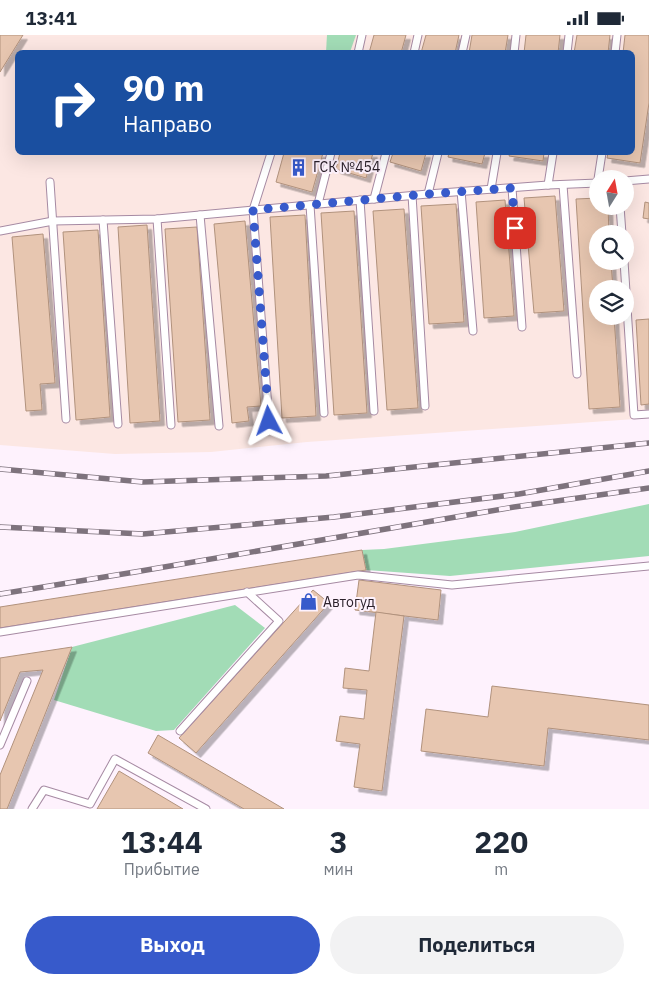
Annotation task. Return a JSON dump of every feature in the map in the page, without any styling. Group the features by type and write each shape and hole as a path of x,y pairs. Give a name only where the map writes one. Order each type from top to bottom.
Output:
{"lane":[{"path":"359,50 362,35"},
{"path":"415,50 418,35"},
{"path":"463,50 466,35"},
{"path":"514,50 516,35"},
{"path":"566,50 569,35"},
{"path":"615,50 617,35"},
{"path":"269,421 253,210 270,155"},
{"path":"318,204 330,155"},
{"path":"374,199 385,155"},
{"path":"428,194 438,155"},
{"path":"491,189 497,155"},
{"path":"548,185 553,155"},
{"path":"599,170 602,155"},
{"path":"634,180 649,179 649,175"},
{"path":"50,182 66,419"},
{"path":"0,231 53,221 158,219 412,195 589,184"},
{"path":"563,185 577,374"},
{"path":"512,188 522,327"},
{"path":"461,191 473,331"},
{"path":"412,195 425,405"},
{"path":"360,200 374,411"},
{"path":"310,205 324,413"},
{"path":"200,215 219,426"},
{"path":"158,219 171,425"},
{"path":"103,220 118,424"},
{"path":"625,270 634,415 649,414"},
{"path":"0,632 358,575 452,585 649,565"},
{"path":"180,731 279,621 247,592"},
{"path":"0,745 27,681"},
{"path":"32,809 44,790 90,804 115,759 206,809"}],"shaded area":[{"path":"0,35 649,35 649,418 307,442 211,452 115,454 0,445"}],"green space":[{"path":"327,35 356,35 351,50 326,50"},
{"path":"649,504 649,556 450,576 366,570 362,550 384,549 515,532"},
{"path":"235,605 265,628 174,730 156,731 54,700 72,647"}],"building":[{"path":"0,35 23,35 0,72"},
{"path":"374,35 406,35 402,50 370,50"},
{"path":"426,35 459,35 456,50 422,50"},
{"path":"472,35 508,35 506,50 470,50"},
{"path":"526,35 560,35 558,50 524,50"},
{"path":"577,35 610,35 608,50 574,50"},
{"path":"625,35 649,35 649,103 640,163 607,158 608,155 635,155 635,50 623,50"},
{"name":"ГСК №454","path":"283,155 322,155 312,192 276,182"},
{"path":"340,155 372,155 366,178 336,169"},
{"path":"392,155 425,155 421,171 390,162"},
{"path":"448,155 484,155 482,164 448,157"},
{"path":"509,155 544,155 543,161"},
{"path":"555,196 564,311 534,313 524,198"},
{"path":"589,198 589,215 608,215 609,225 589,225 589,270 612,270 612,280 589,280 589,325 615,325 620,407 589,409 576,199"},
{"path":"505,200 514,316 484,318 476,202"},
{"path":"645,202 649,203 649,219 643,218"},
{"path":"456,204 464,322 429,324 421,206"},
{"path":"404,209 418,408 387,410 373,211"},
{"path":"354,211 367,413 334,415 321,213"},
{"path":"305,215 316,416 282,418 270,217"},
{"path":"245,221 261,406 247,407 249,421 232,423 214,224"},
{"path":"147,225 160,421 130,423 118,227"},
{"path":"197,227 210,420 178,422 165,229"},
{"path":"98,230 110,417 76,420 63,232"},
{"path":"43,234 55,383 40,384 42,410 26,411 12,237"},
{"path":"649,319 649,404 641,405 636,320"},
{"path":"362,550 366,570 0,628 0,607"},
{"path":"359,580 441,590 438,620 355,610"},
{"path":"313,590 329,603 196,753 179,738"},
{"path":"376,612 404,616 382,791 354,787 360,744 336,741 340,716 364,719 367,690 343,688 345,668 369,671"},
{"path":"72,647 7,809 0,809 0,775 43,670 20,672 0,721 0,658"},
{"path":"492,686 649,705 649,740 548,728 544,766 421,751 426,709 488,717"},
{"path":"158,735 284,809 244,809 148,753"},
{"path":"119,771 183,809 97,809"}],"railway":[{"path":"0,469 143,482 326,476 649,443"},
{"path":"0,527 143,534 334,517 519,494 649,471"},
{"path":"0,594 514,507 649,488"}],"place":[{"name":"ГСК №454","path":"299,167"},
{"name":"Автогуд","path":"309,602"}],"route":[{"path":"269,421 253,210 512,188 515,228"}]}
